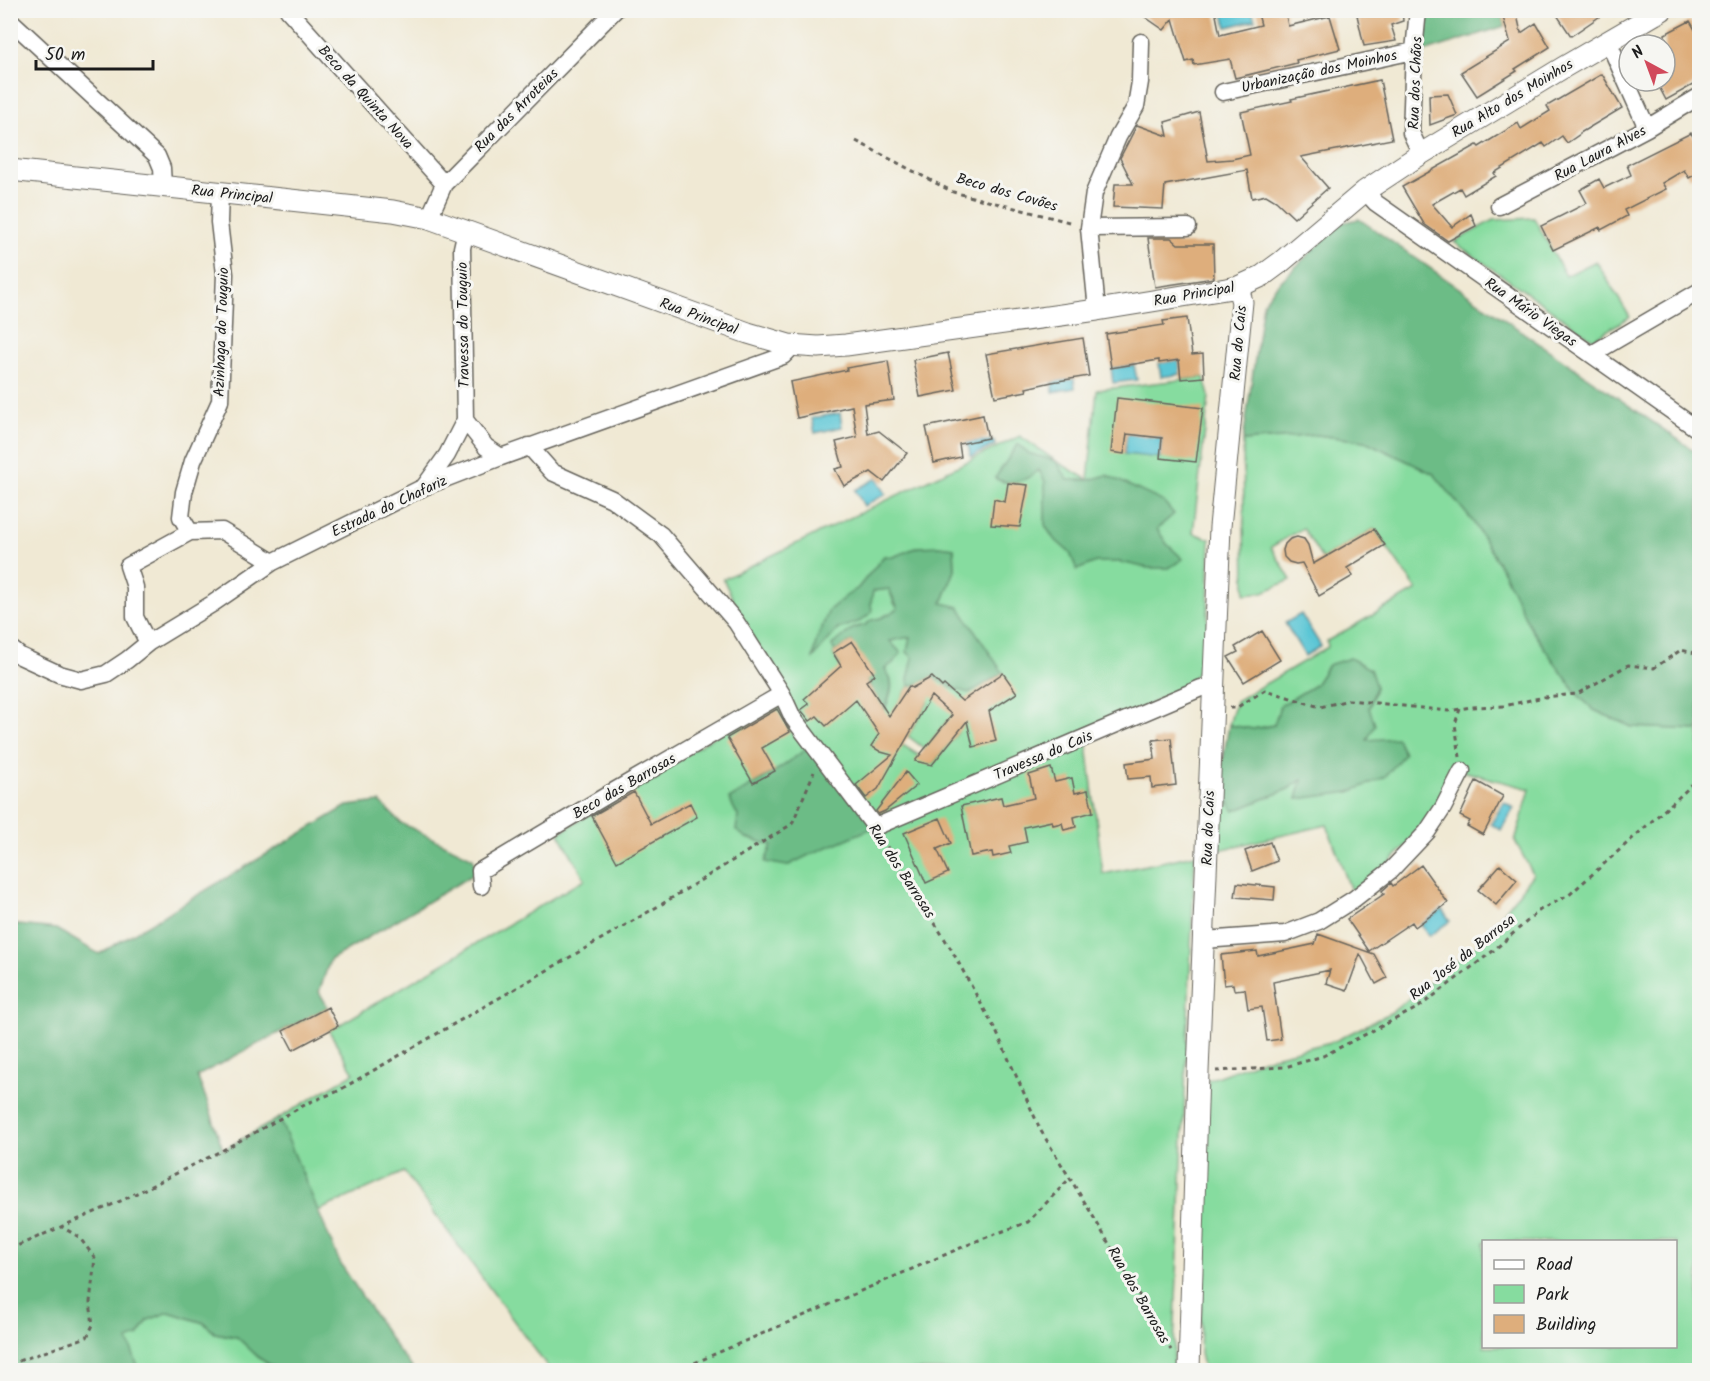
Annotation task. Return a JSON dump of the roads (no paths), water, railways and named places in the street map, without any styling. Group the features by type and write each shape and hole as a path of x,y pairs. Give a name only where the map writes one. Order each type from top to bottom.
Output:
{"street":[{"name":"Beco da Quinta Nova","path":"288,10 444,184"},
{"name":"Rua dos Chãos","path":"1418,10 1411,133 1420,154"},
{"name":"Rua Alto dos Moinhos","path":"1365,191 1420,154 1662,10"},
{"name":"Rua das Arroteias","path":"429,218 444,184 606,13"},
{"path":"10,20 157,156 162,168 163,186"},
{"path":"1096,310 1089,228 1094,193 1118,137 1136,106 1140,82 1141,42"},
{"path":"1608,42 1647,128"},
{"name":"Urbanização dos Moinhos","path":"1223,92 1414,51"},
{"name":"Rua Laura Alves","path":"1499,206 1647,128 1700,96"},
{"name":"Rua Principal","path":"10,170 393,211 429,218 748,333 789,345 818,347 1096,310 1238,287 1262,276 1281,262 1365,191"},
{"name":"Rua Mário Viegas","path":"1365,191 1376,203 1700,431"},
{"name":"Azinhaga do Touguio","path":"190,532 181,517 184,492 193,461 220,401 225,274 219,222 220,193"},
{"path":"1089,228 1188,227"},
{"name":"Travessa do Touguio","path":"424,487 447,455 465,420 462,248 466,230"},
{"name":"Rua do Cais","path":"1182,1363 1204,940 1220,527 1242,302 1238,287"},
{"path":"1592,354 1700,291"},
{"name":"Estrada do Chafariz","path":"10,648 20,656 59,674 81,680 105,674 148,643 212,604 273,562 424,487 529,446 783,356 788,351 789,345"},
{"path":"465,420 486,447 501,457"},
{"name":"Rua dos Barrosas","path":"529,446 552,472 612,499 661,535 735,622 782,694 793,717 875,827"},
{"path":"148,643 135,617 135,587 128,566 190,532 222,531 273,562"},
{"name":"Travessa do Cais","path":"875,827 1201,688 1213,698"},
{"name":"Beco das Barrosas","path":"481,886 480,872 782,694"},
{"path":"1204,940 1285,934 1319,921 1354,899 1390,871 1427,832 1443,808 1462,771"}],"water":[{"path":"1222,11 1252,11 1255,20 1227,27"},
{"path":"1179,360 1181,374 1161,377 1159,363"},
{"path":"1134,365 1137,380 1113,383 1111,368"},
{"path":"1074,379 1075,388 1053,392 1052,382"},
{"path":"840,413 842,427 815,433 812,418"},
{"path":"1127,434 1162,438 1160,458 1124,454"},
{"path":"994,441 995,445 971,457 967,442"},
{"path":"877,478 886,494 864,506 855,490"},
{"path":"1301,614 1321,646 1305,656 1285,623"},
{"path":"1504,802 1514,808 1501,830 1491,824"},
{"path":"1442,910 1450,921 1429,936 1421,925"}]}
